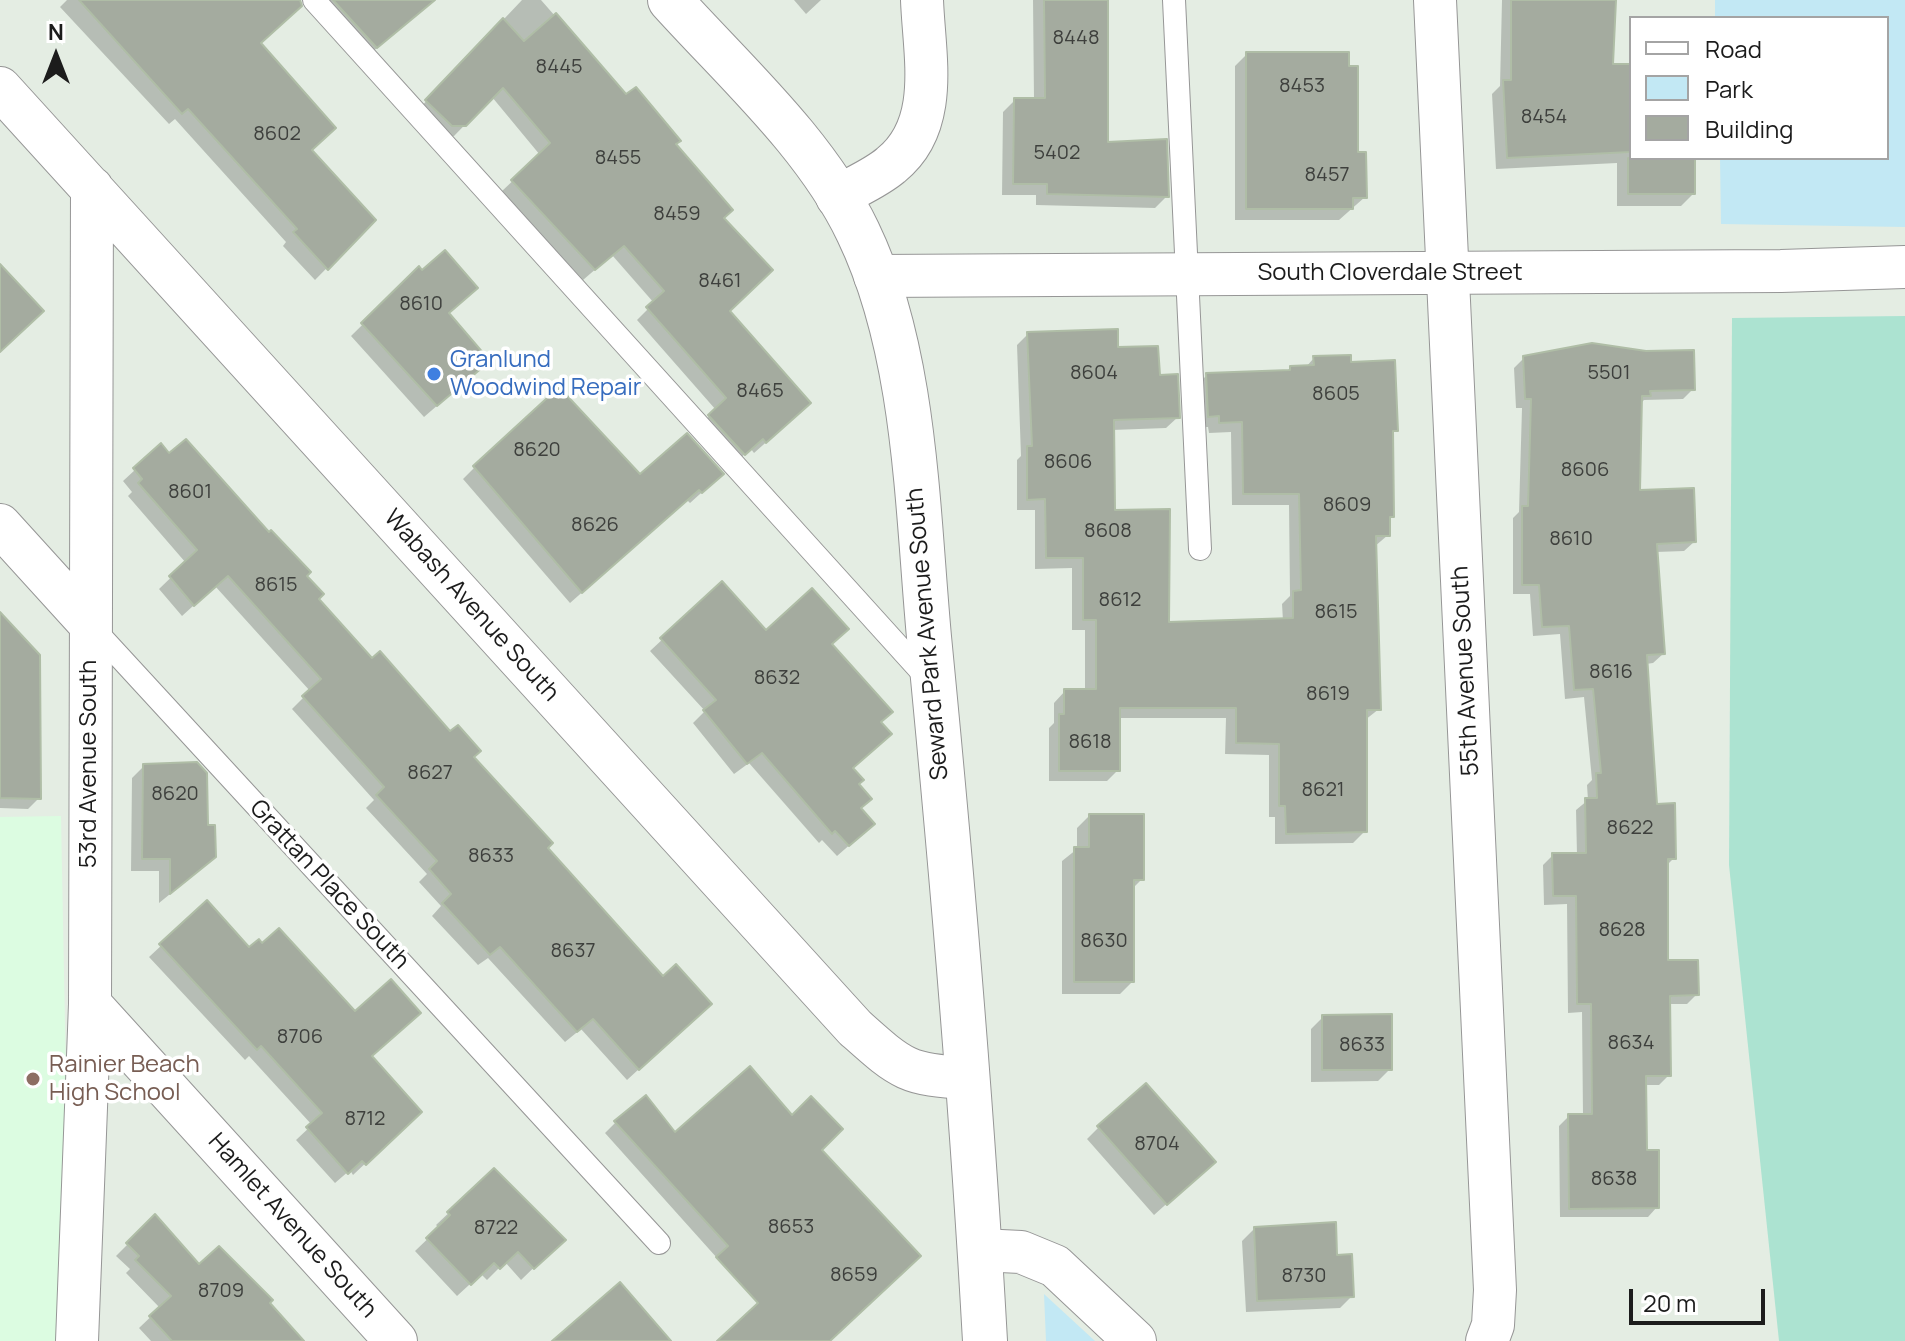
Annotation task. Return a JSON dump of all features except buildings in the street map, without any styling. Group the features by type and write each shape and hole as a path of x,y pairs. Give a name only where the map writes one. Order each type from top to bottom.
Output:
{"street":[{"name":"Seward Park Avenue South","path":"670,0 794,138 837,197 858,232 895,339 934,686 968,1078 985,1341"},
{"path":"837,197 893,164 920,126 927,102 922,0"},
{"name":"55th Avenue South","path":"1435,0 1495,1290 1493,1325 1487,1341"},
{"name":"Wabash Avenue South","path":"0,88 855,1028 891,1060 921,1076 968,1078"},
{"name":"53rd Avenue South","path":"77,1341 90,1004 92,188"},
{"name":"South Cloverdale Street","path":"875,276 1781,271 1905,267"},
{"name":"Grattan Place South","path":"0,525 89,623"},
{"name":"Hamlet Avenue South","path":"90,1004 396,1341"},
{"path":"980,1250 1021,1252 1055,1266 1135,1341"}],"lane":[{"path":"314,0 934,686"},
{"path":"1174,0 1200,549"},
{"name":"Grattan Place South","path":"89,623 659,1243"}],"shaded area":[{"path":"1905,316 1905,1341 1779,1341 1729,865 1732,318"},
{"name":"Rainier Beach High School","path":"61,816 71,1341 0,1341 0,817"}],"green space":[{"path":"1715,0 1905,0 1905,227 1721,224 1720,160 1889,160 1889,16 1715,16"},
{"path":"1044,1294 1095,1341 1046,1341"}],"place":[{"name":"Granlund Woodwind Repair","path":"434,374"},
{"name":"Rainier Beach High School","path":"33,1079"}]}
